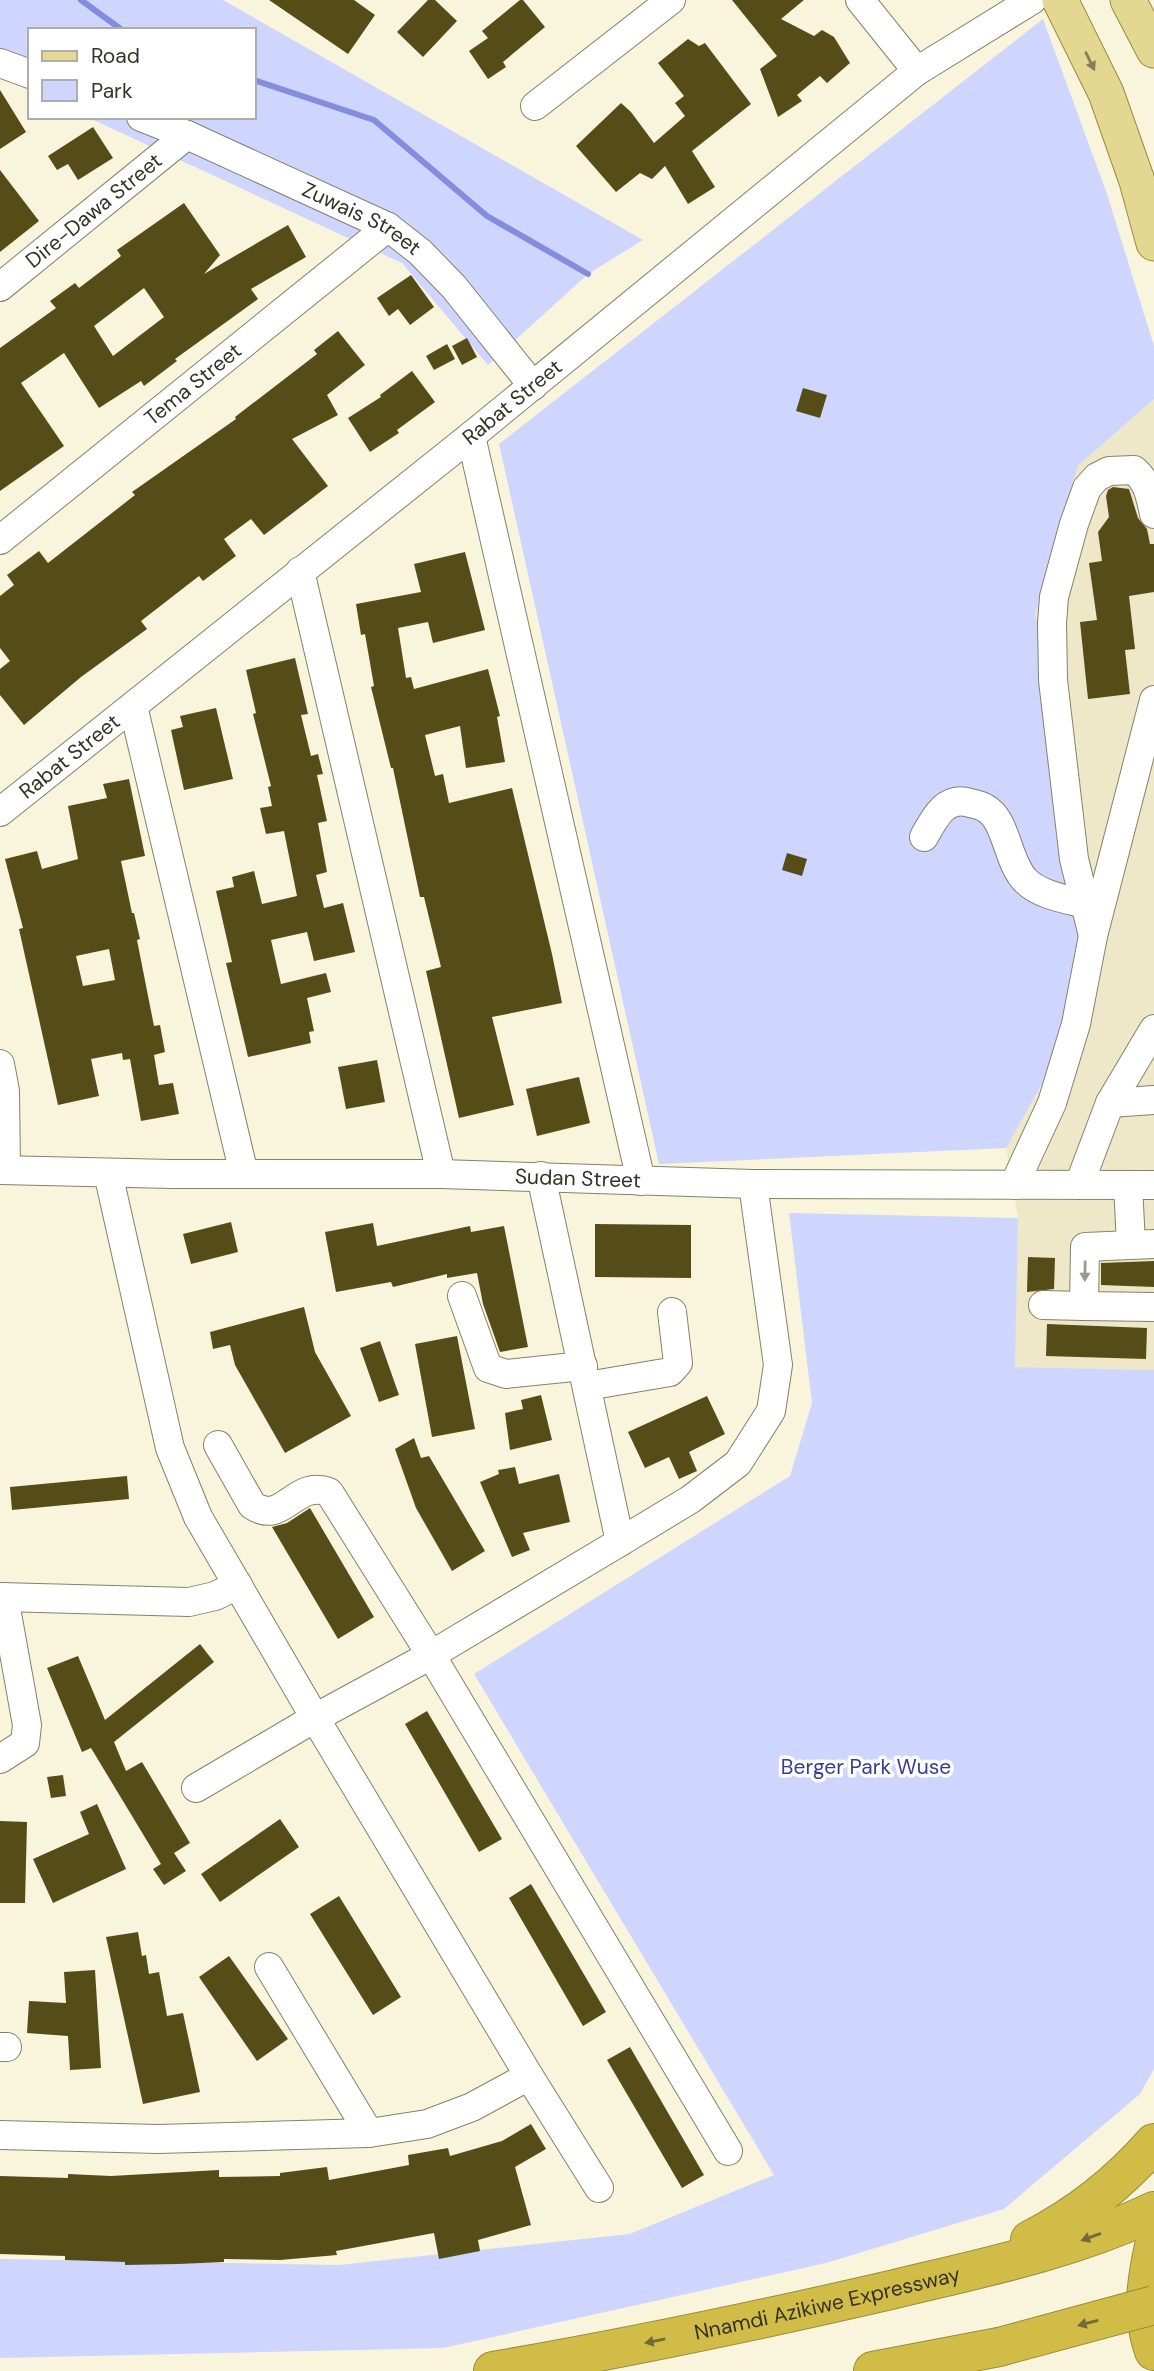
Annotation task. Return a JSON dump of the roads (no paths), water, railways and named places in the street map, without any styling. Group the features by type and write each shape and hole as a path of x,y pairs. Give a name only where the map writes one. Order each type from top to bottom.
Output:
{"highway":[{"path":"969,2271 1061,2224 1105,2191 1140,2160 1154,2143"},
{"name":"Nnamdi Azikiwe Expressway","path":"493,2371 611,2351 792,2313 969,2271 1069,2245 1154,2211"},
{"path":"1154,2246 1145,2287 1148,2335 1154,2351"},
{"path":"873,2371 999,2347 1154,2305"}],"main road":[{"path":"1060,0 1106,93 1137,181 1154,243"},
{"path":"1128,0 1154,50"}],"street":[{"path":"535,106 671,0"},
{"path":"860,0 916,71"},
{"name":"Rabat Street","path":"0,812 533,386 916,71 1032,0"},
{"path":"0,63 28,73"},
{"name":"Zuwais Street","path":"146,119 388,227 420,252 454,287 533,386"},
{"name":"Dire-Dawa Street","path":"0,287 187,135"},
{"name":"Tema Street","path":"0,540 388,227"},
{"path":"471,436 641,1181"},
{"path":"1093,936 1074,859 1054,680 1054,597 1074,524 1087,488 1097,477 1109,471 1134,470 1143,477 1149,490 1154,514"},
{"path":"300,571 441,1174"},
{"path":"1014,1185 1052,1103 1076,1024 1093,936 1154,700"},
{"path":"133,706 244,1174"},
{"path":"924,837 938,812 949,803 964,801 986,808 996,817 1015,867 1024,880 1035,889 1085,904"},
{"path":"1079,1185 1110,1103 1154,1029"},
{"path":"0,1064 5,1091 3,1170"},
{"path":"1110,1103 1154,1100"},
{"name":"Sudan Street","path":"3,1170 441,1174 753,1184 1141,1185"},
{"path":"107,1173 170,1448 198,1517 315,1718 599,2188"},
{"path":"541,1176 620,1542"},
{"path":"196,1788 620,1542 691,1499 738,1463 771,1411 778,1365 753,1184"},
{"path":"1084,1306 1085,1247 1143,1244 1141,1185"},
{"path":"462,1296 488,1368 506,1374 585,1376 670,1372 676,1369 678,1363 672,1312"},
{"path":"1043,1305 1154,1307"},
{"path":"218,1445 252,1505 261,1512 272,1511 318,1488 329,1492 431,1654 728,2151"},
{"path":"0,1759 24,1743 27,1725 2,1597 189,1602 215,1596 238,1585"},
{"path":"270,1967 369,2133"},
{"path":"0,2135 159,2139 369,2133 427,2124 472,2107 529,2076"}],"waterway":[{"path":"81,0 119,28"},
{"path":"256,81 374,120 487,216 588,274"}],"park label":[{"name":"Berger Park Wuse","path":"866,1767"}]}
